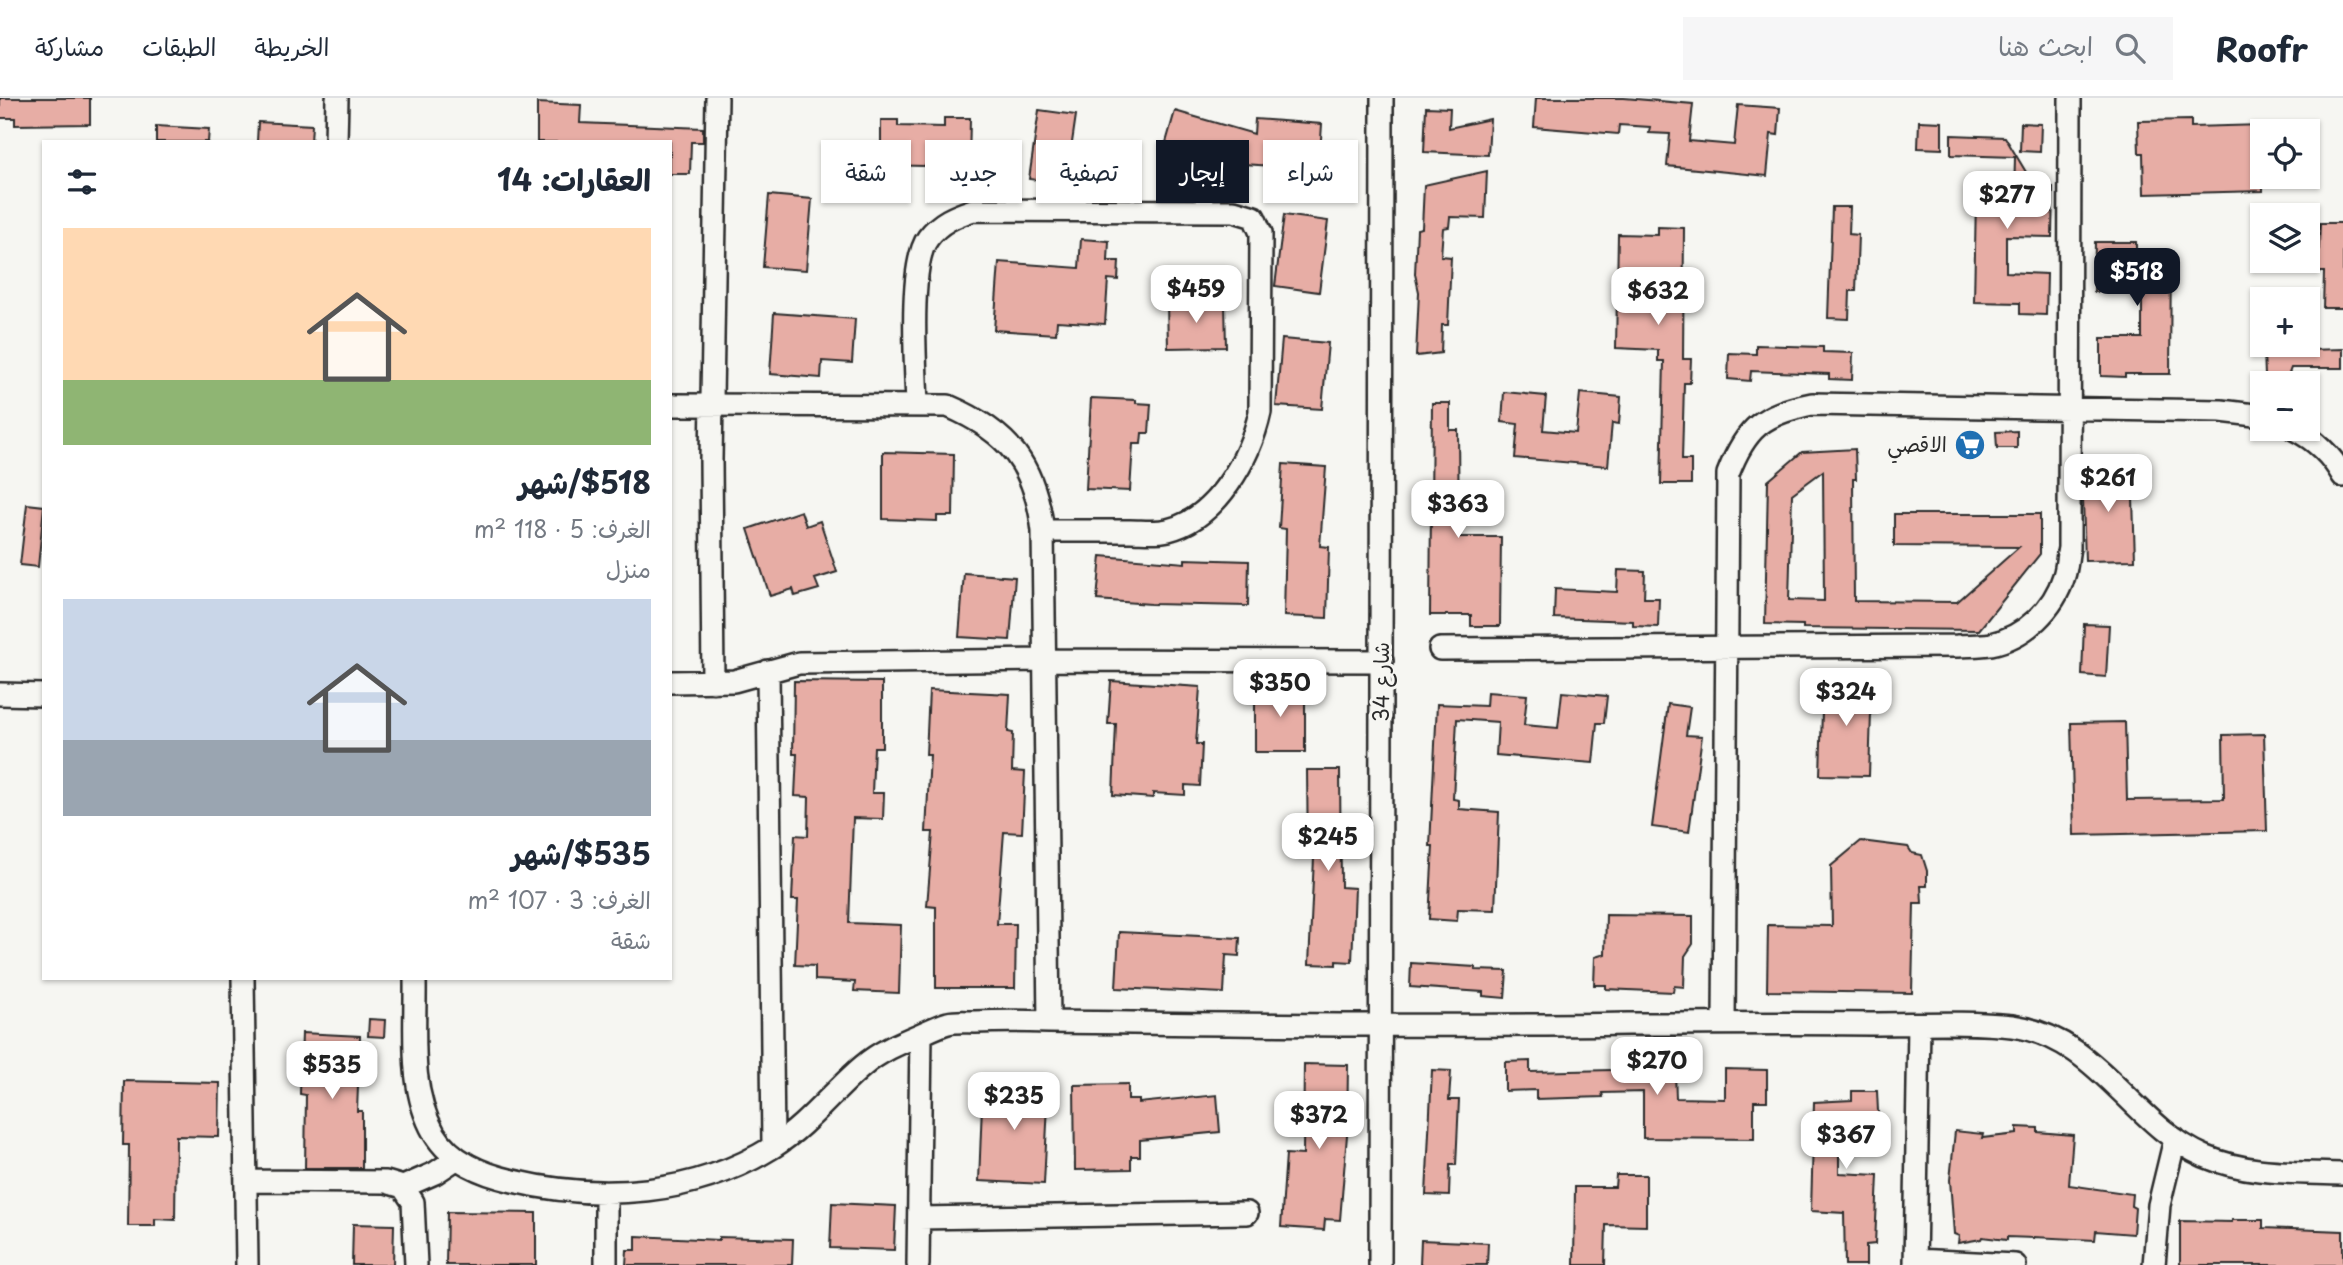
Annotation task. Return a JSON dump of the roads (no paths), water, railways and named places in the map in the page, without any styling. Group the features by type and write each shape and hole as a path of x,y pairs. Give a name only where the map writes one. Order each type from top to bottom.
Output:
{"street":[{"path":"336,140 337,98"},
{"path":"713,682 712,405 716,98"},
{"name":"شارع 34","path":"1380,1265 1382,98"},
{"path":"1440,649 1958,646 1991,644 2016,635 2037,620 2054,599 2065,575 2069,548 2070,98"},
{"path":"917,405 917,267 926,240 946,220 973,210 1234,211 1254,217 1261,233 1260,412 1255,434 1236,473 1206,508 1188,522 1166,531 1044,531"},
{"path":"1724,1023 1728,474 1739,447 1758,424 1783,410 1811,404 2221,411 2250,414"},
{"path":"672,405 948,406 975,418 999,435 1017,455 1031,478 1040,504 1044,531 1049,1022"},
{"path":"2312,441 2335,462 2343,476"},
{"path":"672,682 742,679 799,663 1045,660 1382,661"},
{"path":"768,671 774,1146"},
{"path":"0,694 42,695"},
{"path":"243,980 247,1265"},
{"path":"415,980 416,1079 422,1109 436,1136 456,1159 490,1175 567,1191 606,1194 650,1190 704,1178 736,1167 774,1146 801,1126 866,1063 921,1034 949,1023 1049,1022 2012,1026 2037,1031 2082,1054 2175,1139 2201,1155 2230,1166 2261,1172 2343,1174"},
{"path":"1919,1024 1915,1263 2015,1265"},
{"path":"918,1265 921,1034"},
{"path":"2154,1265 2159,1205 2175,1139"},
{"path":"403,1187 435,1173 456,1159"},
{"path":"246,1181 386,1182 403,1187 414,1202 416,1265"},
{"path":"606,1194 606,1265"},
{"path":"919,1218 1247,1213"}],"place":[{"name":"الاقصي","path":"1970,445"}]}
